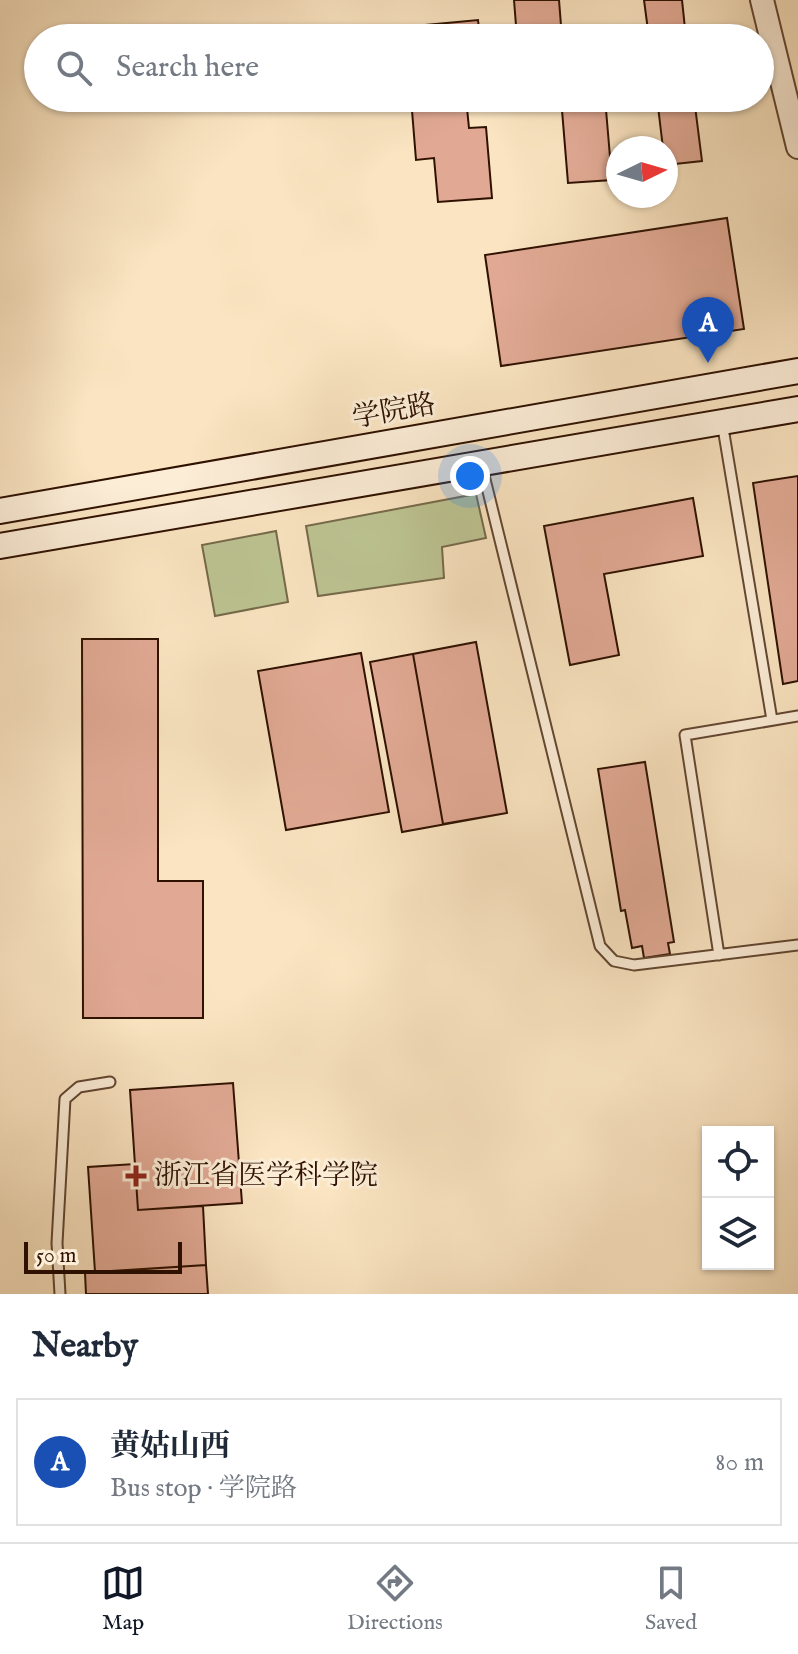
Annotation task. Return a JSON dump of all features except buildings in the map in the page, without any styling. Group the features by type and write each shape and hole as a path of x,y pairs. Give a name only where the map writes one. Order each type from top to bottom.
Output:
{"main road":[{"name":"学院路","path":"0,511 798,371"},
{"path":"0,546 798,409"}],"street":[{"path":"762,0 768,24"},
{"path":"774,49 798,147"}],"lane":[{"path":"722,422 772,720"},
{"path":"482,463 600,946 614,961 634,965 798,945"},
{"path":"719,955 685,735 798,716"},
{"path":"60,1294 57,1243 65,1099 79,1087 110,1082"}],"green space":[{"path":"476,494 486,538 442,547 444,578 318,596 306,526"},
{"path":"276,531 288,602 215,616 202,545"}],"place":[{"name":"黄姑山西","path":"708,363"},
{"name":"浙江省医学科学院","path":"136,1176"}]}
